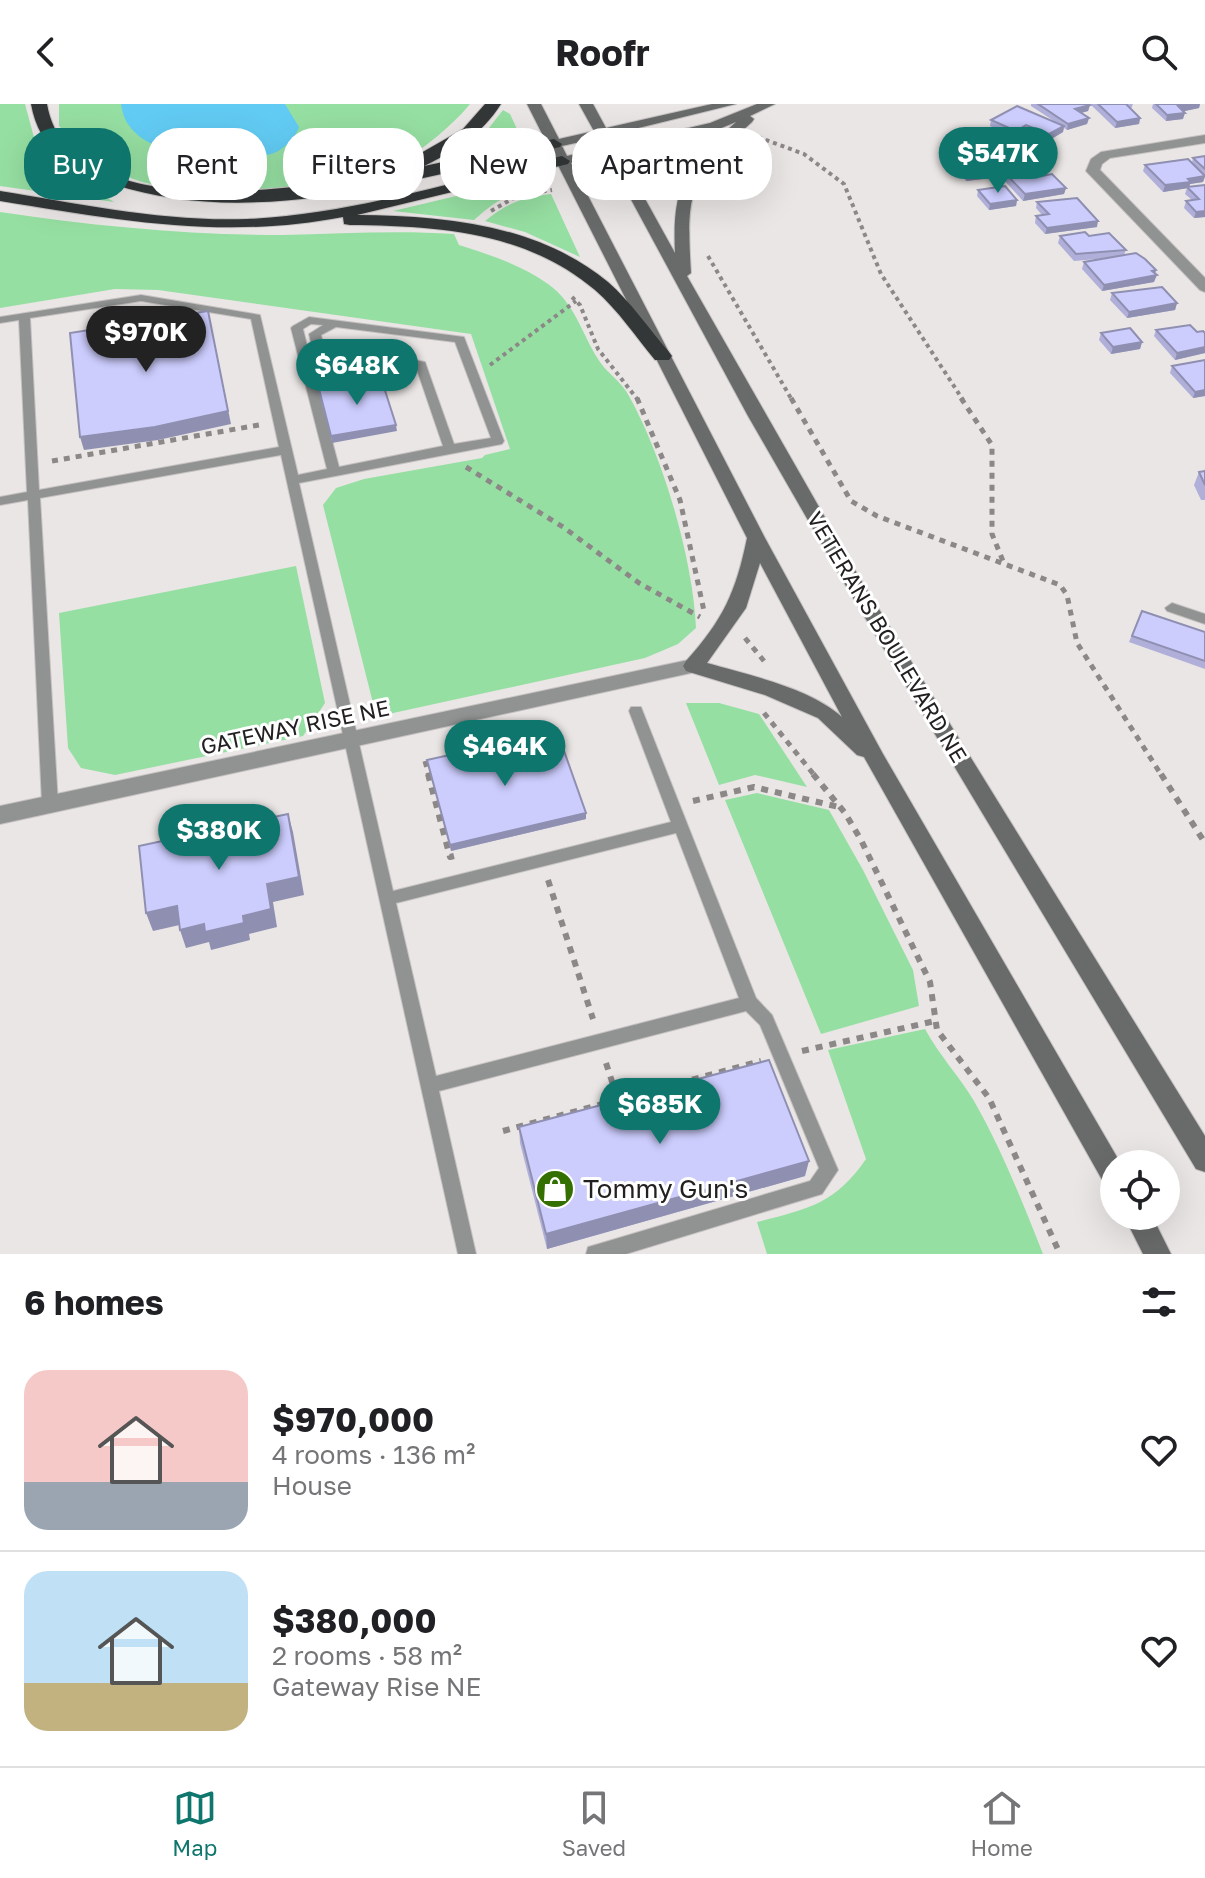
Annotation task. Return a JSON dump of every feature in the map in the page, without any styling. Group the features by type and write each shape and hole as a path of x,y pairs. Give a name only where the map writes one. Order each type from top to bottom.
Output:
{"highway":[{"path":"39,104 45,132 71,160 110,178 160,191 210,198 283,196"},
{"path":"424,159 474,129 493,104"},
{"path":"0,196 174,221 247,224 341,213 562,161"},
{"path":"287,220 413,220 444,223 515,238 564,260 602,286 662,356"}],"main road":[{"path":"534,104 546,128"},
{"name":"VETERANS BOULEVARD NE","path":"586,104 599,128"},
{"path":"631,128 729,104"},
{"path":"705,128 762,108"},
{"path":"683,281 680,220 683,187 699,163 762,108"},
{"path":"556,148 756,538 876,760 1100,1152"},
{"path":"562,161 572,159"},
{"name":"VETERANS BOULEVARD NE","path":"639,200 756,416 852,581 1205,1160"},
{"path":"756,538 748,586 740,608 727,629 693,666 772,690 825,713 876,760"},
{"path":"1145,1230 1158,1254"}],"street":[{"path":"1205,139 1106,155 1096,162 1093,171 1205,287"},
{"name":"GATEWAY RISE NE","path":"0,815 693,666"}],"lane":[{"path":"0,320 141,298 256,317 467,1254"},
{"path":"24,316 50,804"},
{"path":"292,480 498,441 460,339 309,320 298,325 334,471"},
{"path":"309,373 319,351 315,334 335,323"},
{"path":"366,354 421,364 450,449"},
{"path":"0,501 285,450"},
{"path":"1172,608 1205,619"},
{"path":"595,1254 816,1188 829,1170 766,1020 749,1003 636,711"},
{"path":"386,899 680,826"},
{"path":"428,1086 749,1003"}],"path":[{"path":"772,142 804,154 844,184 881,274 992,445 992,534 1003,562"},
{"path":"488,214 511,200"},
{"path":"704,248 851,501 877,516 1060,585 1067,595 1077,643 1205,843"},
{"path":"459,463 563,527 639,583 706,620 680,500 636,395 598,349 576,301 565,289"},
{"path":"486,368 576,301"},
{"path":"33,465 279,422"},
{"path":"760,708 840,807 861,840 930,982 935,1021 947,1046 989,1098 1060,1254"},
{"path":"425,761 450,857"},
{"path":"754,787 840,807"},
{"path":"542,860 618,1100"},
{"path":"503,1131 782,1056 935,1021"}],"green space":[{"path":"0,104 25,104 31,128 24,128 24,189 0,186"},
{"path":"59,104 470,104 446,128 440,128 440,133 424,146 424,128 283,128 283,188 267,189 267,128 147,128 147,183 131,177 131,128 59,126"},
{"path":"503,110 510,114 516,128 489,128"},
{"path":"440,200 501,200 474,220 393,211"},
{"path":"554,200 580,257 525,232 485,221 516,202"},
{"path":"0,212 105,225 211,233 454,234 459,245 505,261 538,277 565,300 598,359 626,391 652,444 682,538 696,628 678,644 645,658 384,715 373,703 323,505 336,488 364,479 482,458 510,449 471,334 158,290 115,289 0,308"},
{"path":"296,566 325,703 303,736 115,775 81,768 68,748 59,613"},
{"path":"686,703 719,703 759,714 807,787 755,775 719,785"},
{"path":"757,793 829,810 913,970 919,1006 821,1034 725,800"},
{"path":"925,1029 984,1119 1043,1254 767,1254 757,1222 819,1202 843,1186 866,1159 828,1050"}],"water":[{"path":"121,104 285,104 299,127 283,128 283,148 267,155 267,128 147,128 147,141 132,129"}],"building":[{"path":"1038,104 1088,104 1075,109 1089,118 1068,124"},
{"path":"1098,104 1126,104 1140,118 1117,122"},
{"path":"1156,104 1191,104 1178,106 1185,113 1167,115"},
{"path":"1017,106 1064,126 1049,134 1026,125 1016,131 991,120"},
{"path":"992,136 1026,139 1027,163 992,160"},
{"path":"1205,156 1205,169 1193,158"},
{"path":"982,158 993,171 968,175 957,162"},
{"path":"1188,159 1205,176 1188,179 1191,182 1165,185 1145,165"},
{"path":"1034,168 1042,176 1052,174 1066,188 1025,194 1004,172"},
{"path":"1205,185 1205,211 1196,212 1186,201 1199,199 1187,187"},
{"path":"1005,186 1017,200 990,204 978,190"},
{"path":"1077,198 1098,221 1047,228 1036,216 1049,214 1037,202"},
{"path":"1085,232 1089,236 1109,233 1126,250 1076,254 1060,236"},
{"path":"1136,253 1156,270 1152,271 1157,275 1104,285 1084,262"},
{"path":"1162,287 1177,303 1129,312 1112,293"},
{"path":"208,311 228,411 155,427 80,437 70,333"},
{"path":"1190,325 1197,332 1205,333 1205,347 1177,353 1156,330"},
{"path":"1130,328 1142,342 1113,347 1101,333"},
{"path":"1205,360 1205,390 1195,392 1172,366"},
{"path":"381,378 396,425 331,436 319,389"},
{"path":"1205,471 1205,485 1199,472"},
{"path":"1142,611 1205,632 1205,661 1132,636"},
{"path":"557,731 586,813 450,845 427,760"},
{"path":"288,814 299,877 267,884 271,909 243,916 244,923 205,932 204,924 180,930 177,906 146,913 139,846"},
{"path":"769,1060 809,1161 546,1234 519,1127"}],"place":[{"name":"Tommy Gun's","path":"555,1189"}]}
